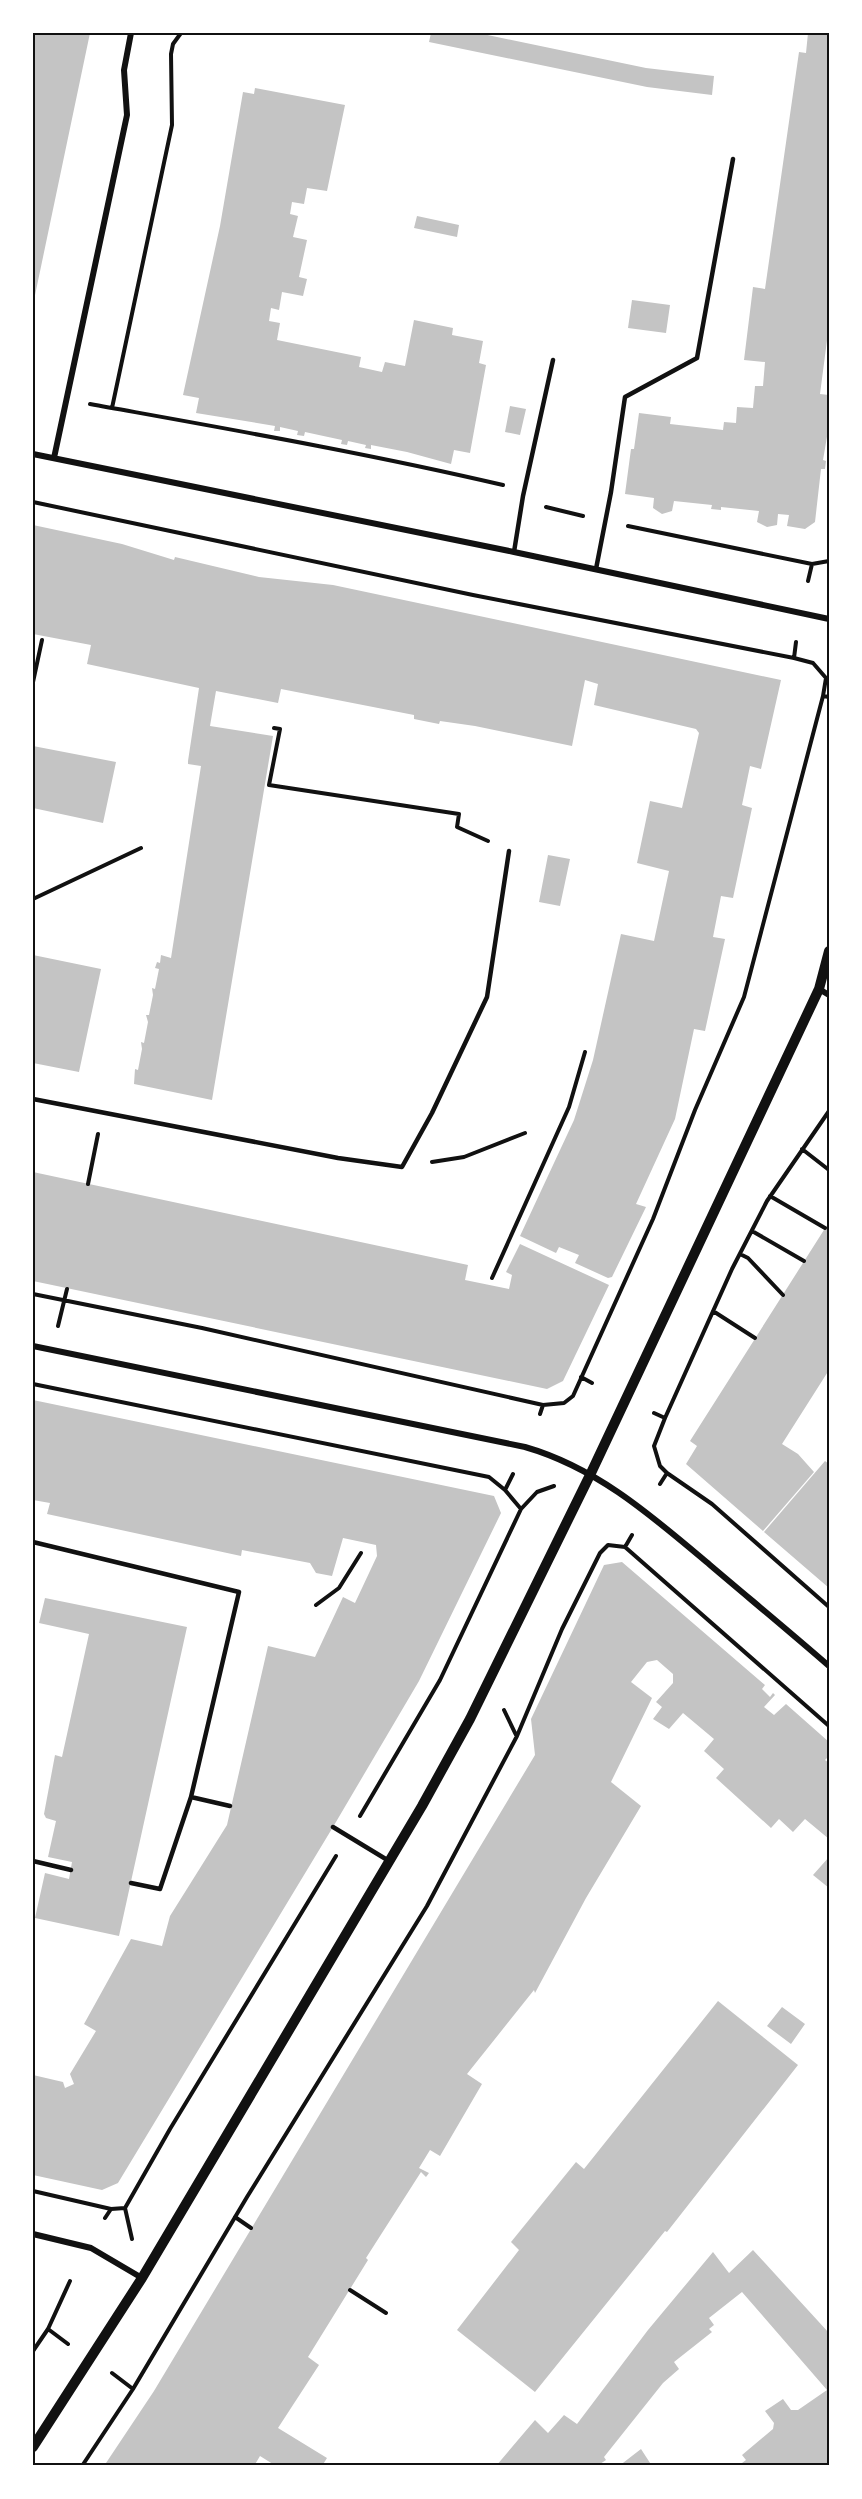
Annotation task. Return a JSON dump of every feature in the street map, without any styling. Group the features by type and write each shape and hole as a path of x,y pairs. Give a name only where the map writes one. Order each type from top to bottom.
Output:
{"street":[{"path":"54,458 128,115 124,70 131,33"},
{"path":"33,454 829,619"},
{"path":"33,2446 142,2278 390,1861 496,1669 824,992 829,951"},
{"path":"33,1346 525,1447 565,1460 591,1473 646,1511 829,1666"},
{"path":"33,2234 90,2247 142,2278"}],"lane":[{"path":"596,569 603,520 611,492 624,397 698,358 733,159"},
{"path":"514,552 523,496 553,360"},
{"path":"33,1099 338,1158 402,1167 432,1113 487,997 509,851"},
{"path":"33,1542 239,1592 191,1797 160,1889 131,1883"},
{"path":"191,1797 230,1806"},
{"path":"333,1827 390,1861"},
{"path":"33,1861 71,1870"}],"path":[{"path":"112,408 172,125 171,54 181,33"},
{"path":"65,399 415,464 510,487 535,505 812,564 829,561"},
{"path":"33,502 496,599 794,658 813,663 826,678 744,997 695,1110 653,1219 573,1396 564,1403 543,1405 213,1331 33,1294"},
{"path":"808,581 812,564"},
{"path":"33,682 42,640"},
{"path":"794,658 796,642"},
{"path":"33,650 39,651"},
{"path":"823,696 829,697"},
{"path":"274,728 279,729 270,785 459,814 457,827 509,851"},
{"path":"33,899 141,848"},
{"path":"492,1278 569,1107 585,1052"},
{"path":"829,1111 770,1196 713,1311 654,1446 660,1466 712,1504 829,1607"},
{"path":"88,1184 102,1112"},
{"path":"402,1167 464,1157 525,1133"},
{"path":"802,1149 829,1170"},
{"path":"770,1196 825,1228"},
{"path":"752,1231 804,1261"},
{"path":"740,1254 748,1258 783,1295"},
{"path":"53,1350 67,1289"},
{"path":"713,1311 755,1338"},
{"path":"581,1377 592,1383"},
{"path":"33,1384 416,1460 489,1477 505,1490 521,1509 440,1680 359,1817"},
{"path":"540,1414 543,1405"},
{"path":"654,1413 665,1418"},
{"path":"660,1484 668,1473"},
{"path":"505,1490 513,1474"},
{"path":"625,1547 632,1535"},
{"path":"81,2466 133,2389 235,2217 427,1906 517,1736 562,1629 600,1553 608,1545 625,1547 829,1726"},
{"path":"316,1605 339,1588 361,1553"},
{"path":"33,2191 111,2209 124,2208 338,1851"},
{"path":"105,2218 111,2209"},
{"path":"235,2217 251,2228"},
{"path":"33,2351 48,2329 70,2281"},
{"path":"350,2290 386,2313"}],"building":[{"path":"33,33 90,33 34,300 33,300"},
{"path":"431,33 478,33 646,68 714,76 712,95 647,87 429,42"},
{"path":"808,33 829,33 829,325 820,394 829,395 829,425 823,460 826,461 825,469 821,469 815,522 805,529 787,526 789,515 778,514 777,525 767,527 757,522 759,511 721,507 721,510 711,509 712,505 674,501 672,511 662,514 653,508 654,498 625,494 639,413 671,417 670,424 723,430 724,422 736,423 737,407 753,408 755,386 763,386 765,362 744,360 753,287 765,289 799,52 806,53"},
{"path":"255,88 345,105 327,191 307,188 304,204 292,202 290,214 298,216 293,237 307,240 299,277 307,279 303,296 282,292 279,310 271,308 269,321 280,323 277,340 361,357 359,367 382,372 385,362 405,366 414,320 453,328 452,335 483,341 479,363 486,365 470,453 454,450 451,464 407,452 371,445 371,449 365,448 366,445 348,441 347,445 341,444 342,440 305,432 304,436 297,435 298,431 280,427 280,431 274,431 275,426 196,413 199,398 183,395 220,226 243,92 254,94"},
{"path":"417,216 459,225 457,237 414,228"},
{"path":"632,300 670,305 666,333 628,328"},
{"path":"510,406 526,409 520,435 505,432"},
{"path":"33,525 122,544 174,560 175,557 259,577 333,585 781,680 761,769 750,766 742,805 752,808 733,898 721,896 713,937 725,939 705,1031 694,1029 675,1119 636,1204 646,1207 612,1277 608,1278 575,1263 579,1255 559,1247 556,1253 520,1236 574,1120 593,1060 621,934 654,941 669,871 637,863 650,801 682,808 699,733 696,729 594,705 598,684 585,680 572,746 475,726 440,721 439,724 414,719 414,715 281,689 278,703 216,691 210,726 273,736 212,1100 134,1084 135,1069 138,1070 142,1049 141,1042 144,1043 148,1022 146,1015 149,1015 152,988 155,989 159,969 155,968 157,962 160,963 161,955 171,958 201,766 188,764 199,688 87,664 91,645 33,634"},
{"path":"33,746 116,762 103,823 33,808"},
{"path":"548,855 570,859 560,906 539,902"},
{"path":"33,955 101,969 79,1072 33,1063"},
{"path":"33,1172 468,1265 465,1280 509,1289 512,1275 506,1272 520,1244 609,1285 563,1381 547,1389 33,1281"},
{"path":"829,1222 829,1370 782,1444 798,1454 814,1472 763,1531 686,1464 697,1446 690,1441"},
{"path":"33,1400 494,1496 501,1513 419,1681 333,1827 118,2183 102,2190 33,2175 33,2075 63,2082 65,2088 74,2084 70,2074 96,2031 84,2024 131,1939 162,1946 170,1916 227,1825 268,1646 315,1657 343,1597 355,1603 377,1556 376,1545 343,1538 332,1576 316,1573 310,1563 242,1550 241,1556 47,1514 50,1503 33,1500"},
{"path":"825,1461 829,1464 829,1588 764,1532"},
{"path":"622,1562 765,1685 762,1689 770,1697 773,1693 775,1695 764,1707 774,1715 786,1704 829,1742 829,1756 825,1760 829,1763 829,1839 805,1819 793,1832 779,1819 771,1828 716,1778 724,1769 704,1751 714,1739 683,1713 669,1729 653,1719 662,1707 656,1702 673,1683 673,1674 657,1660 647,1662 631,1682 652,1698 611,1782 641,1806 586,1898 535,1993 534,1990 467,2074 482,2084 440,2156 430,2150 419,2168 429,2173 426,2177 421,2172 366,2258 368,2260 308,2357 319,2365 278,2428 327,2458 322,2466 276,2466 260,2456 254,2466 104,2466 154,2391 535,1755 531,1719 604,1565"},
{"path":"45,1598 187,1627 119,1936 35,1918 45,1873 69,1879 72,1862 48,1857 56,1821 46,1818 44,1814 55,1755 62,1757 89,1634 39,1623"},
{"path":"829,1857 829,1888 813,1875"},
{"path":"718,2001 798,2065 667,2232 665,2231 535,2392 457,2330 519,2250 511,2242 576,2162 584,2169"},
{"path":"782,2007 805,2024 791,2044 767,2026"},
{"path":"753,2250 829,2333 829,2466 738,2466 746,2460 742,2455 773,2429 774,2423 765,2411 783,2399 791,2410 798,2410 827,2390 742,2292 709,2318 714,2325 709,2329 712,2332 674,2362 679,2369 663,2383 604,2457 606,2460 597,2466 496,2466 535,2420 548,2433 564,2415 577,2424 648,2330 713,2252 729,2273"},
{"path":"641,2449 652,2466 619,2466"}]}
